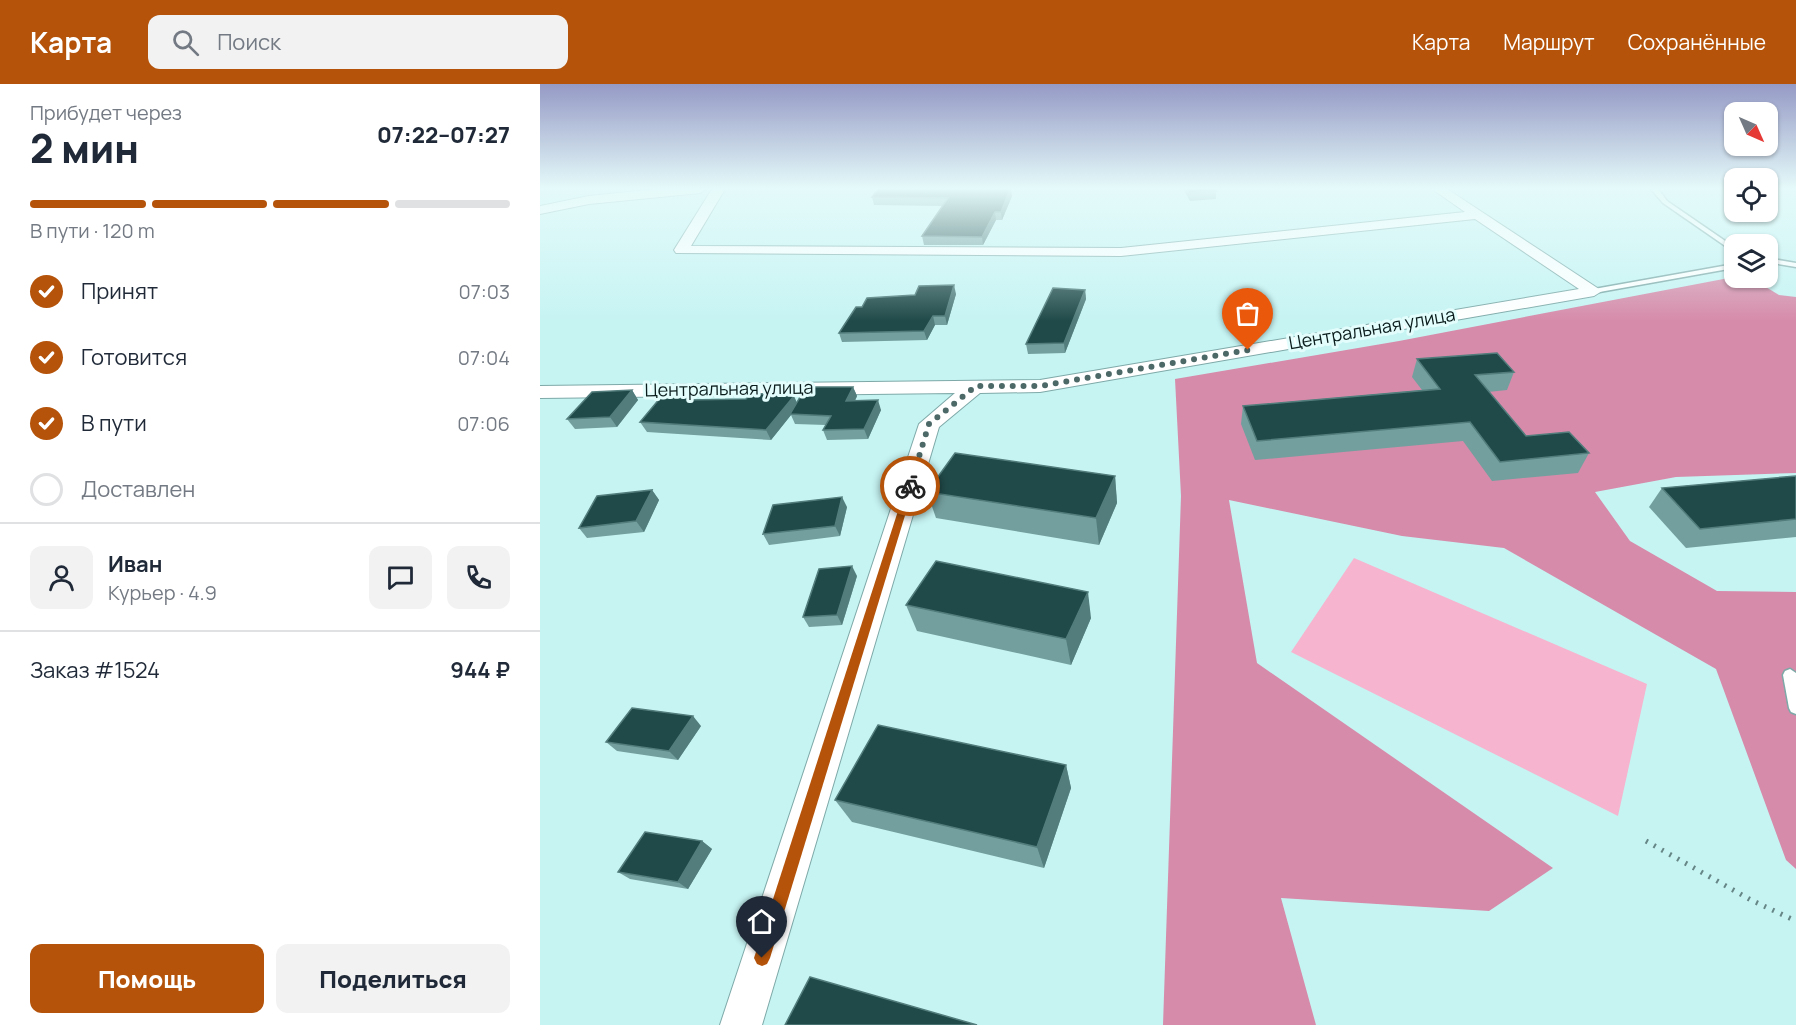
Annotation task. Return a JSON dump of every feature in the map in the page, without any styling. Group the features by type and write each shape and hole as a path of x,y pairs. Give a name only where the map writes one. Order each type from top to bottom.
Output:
{"street":[{"path":"692,233 681,250 1121,252 1305,233"},
{"path":"1505,233 1594,291"},
{"name":"Центральная улица","path":"540,392 1040,386 1594,291"},
{"path":"741,1025 929,424 976,386"}],"lane":[{"path":"1709,233 1724,243"},
{"path":"1778,262 1796,265"},
{"path":"1594,291 1724,268"},
{"path":"1790,675 1796,708"}],"path":[{"path":"1646,841 1751,900 1796,921"}],"shaded area":[{"path":"1724,279 1724,288 1767,288 1779,295 1796,297 1796,473 1676,477 1595,492 1630,541 1717,591 1796,592 1796,869 1786,860 1716,669 1504,548 1402,536 1229,500 1257,663 1553,868 1489,911 1281,898 1316,1025 1163,1025 1181,496 1175,379 1399,341"},
{"path":"1354,558 1647,684 1618,816 1291,652"}],"building":[{"path":"924,233 984,233 982,237 922,236"},
{"path":"954,285 945,316 933,316 924,331 839,333 856,307 862,307 867,298 915,295 919,286"},
{"path":"1053,288 1085,290 1064,343 1026,344"},
{"path":"1497,353 1514,372 1475,375 1526,436 1569,432 1589,453 1500,462 1470,422 1257,441 1243,406 1440,389 1417,359"},
{"path":"806,387 853,387 846,401 878,400 864,429 823,430 831,416 790,414"},
{"path":"632,390 610,417 567,419 592,392"},
{"path":"751,393 794,396 766,430 640,422 661,397 690,396 687,400 746,399"},
{"path":"955,453 1115,476 1096,518 927,492"},
{"path":"1796,476 1796,519 1700,529 1662,488"},
{"path":"652,490 636,521 579,528 597,496"},
{"path":"842,497 835,526 763,534 773,505"},
{"path":"936,561 1088,592 1066,639 906,605"},
{"path":"852,566 837,615 803,617 819,569"},
{"path":"632,708 693,716 669,751 606,742"},
{"path":"878,725 1066,765 1037,847 835,800"},
{"path":"645,832 702,841 678,882 618,872"},
{"path":"810,977 977,1025 785,1025"}],"way so far":[{"path":"910,486 929,424 976,386 1040,386 1248,350"}],"route":[{"path":"762,958 910,486"}]}
